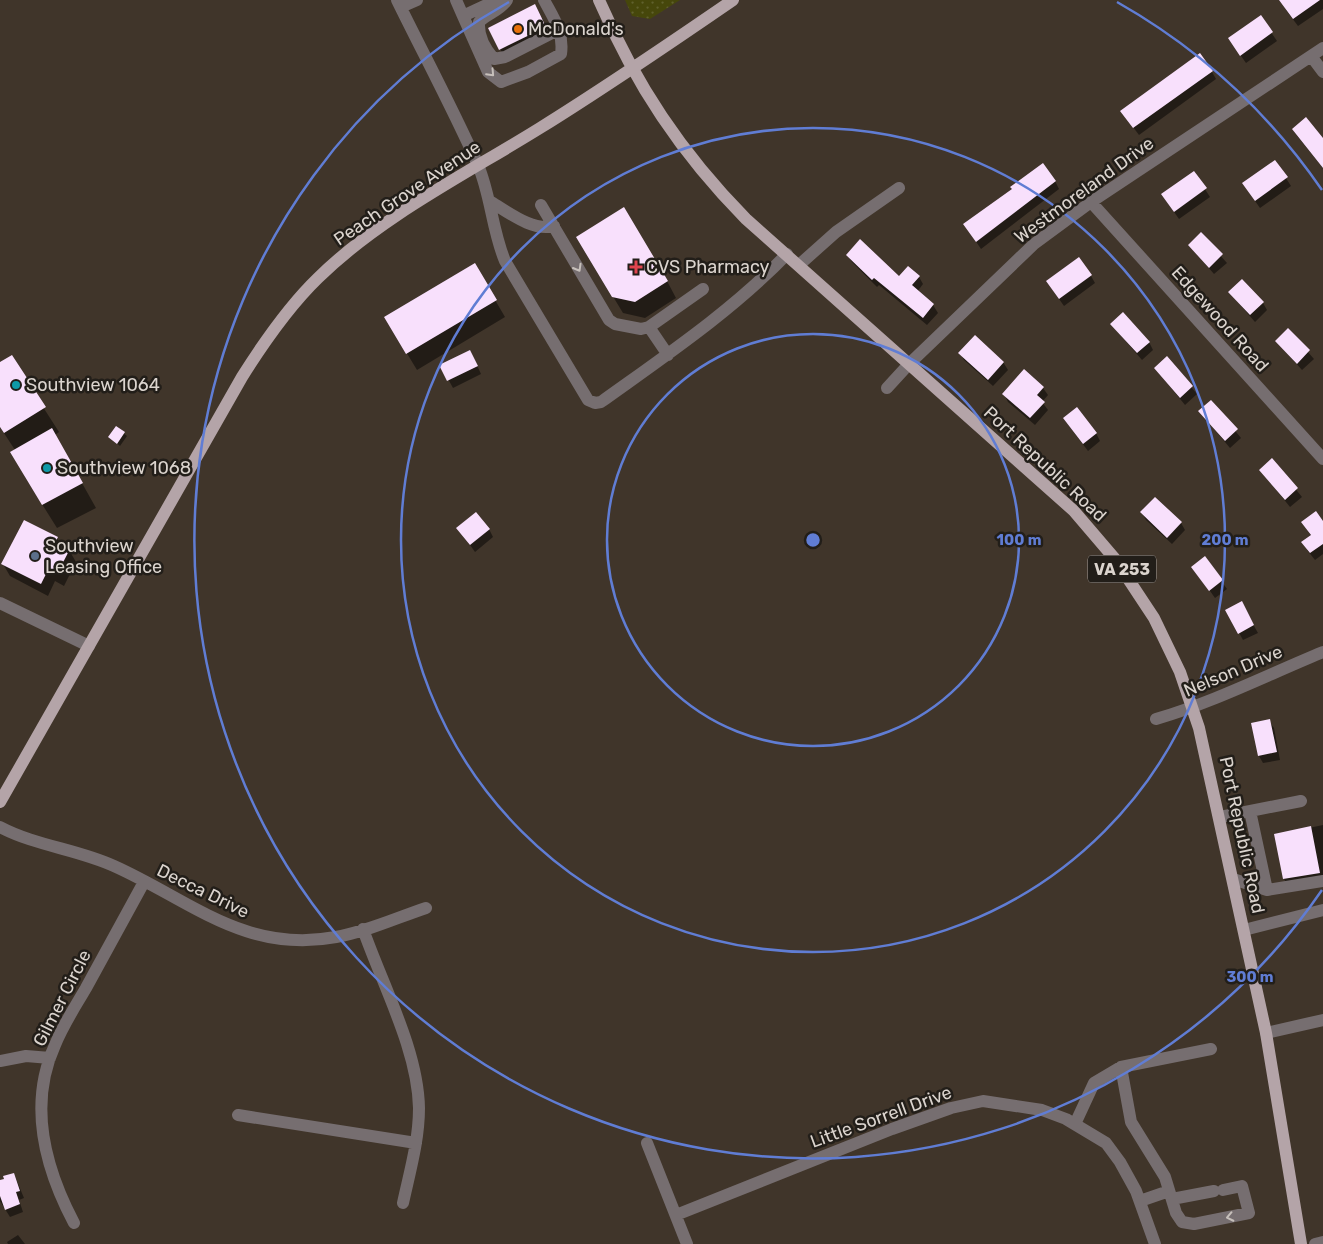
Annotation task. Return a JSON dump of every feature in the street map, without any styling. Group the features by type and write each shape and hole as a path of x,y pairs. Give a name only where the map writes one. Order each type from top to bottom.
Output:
{"main road":[{"name":"Port Republic Road","path":"599,0 633,69 666,125 694,162 746,219 1053,491 1102,542 1130,580 1154,618 1180,672 1206,751 1266,1033 1300,1244"},
{"name":"Peach Grove Avenue","path":"0,802 242,377 286,314 316,280 359,243 385,224 633,69 733,0"}],"street":[{"path":"417,0 399,4 478,166 490,202 502,253 510,272 588,400 595,403 601,402 668,355 765,277 786,254"},
{"path":"456,0 488,72 501,82 528,72 561,54 563,40 560,29 544,0"},
{"path":"463,16 497,0"},
{"path":"507,0 502,8 486,15 479,22 478,32 486,50 494,59 506,57 560,29"},
{"name":"Westmoreland Drive","path":"887,388 909,364 1034,244 1091,202 1323,48"},
{"path":"1311,56 1323,72"},
{"path":"799,265 836,232 900,188"},
{"path":"490,202 530,223 547,228 554,226"},
{"name":"Edgewood Road","path":"1091,202 1323,459"},
{"path":"541,205 609,320 615,324 641,329 649,326 703,289"},
{"path":"649,326 668,355"},
{"path":"0,602 89,646"},
{"name":"Nelson Drive","path":"1156,719 1193,708 1249,686 1323,652"},
{"path":"1220,817 1301,801"},
{"path":"1250,811 1267,890"},
{"name":"Decca Drive","path":"0,827 35,842 100,860 226,926 259,936 293,941 338,937 426,908"},
{"path":"1233,878 1267,890 1323,881"},
{"name":"Gilmer Circle","path":"74,1222 60,1197 49,1167 44,1145 42,1100 50,1058 55,1044 144,882"},
{"path":"1244,930 1323,910"},
{"path":"363,929 412,1061 418,1096 416,1143 403,1203"},
{"path":"1266,1033 1323,1020"},
{"path":"1075,1124 1094,1083 1121,1067 1210,1049"},
{"path":"0,1061 26,1056 50,1058"},
{"path":"1121,1067 1131,1122 1164,1177 1170,1195 1182,1222 1194,1224 1249,1213 1242,1186 1170,1195 1140,1201"},
{"name":"Little Sorrell Drive","path":"676,1215 951,1108 983,1101 1009,1103 1042,1110 1075,1124 1106,1143 1120,1162 1140,1201 1155,1244"},
{"path":"238,1115 416,1143"},
{"path":"647,1142 687,1244"},
{"path":"1315,1244 1323,1242"}],"shaded area":[{"path":"625,0 680,0 650,19 632,16"}],"building":[{"path":"1279,0 1320,0 1293,19"},
{"name":"McDonald's","path":"535,4 546,27 499,50 488,28"},
{"path":"1261,15 1273,32 1240,56 1228,38"},
{"path":"1200,53 1213,71 1133,128 1120,111"},
{"path":"1306,117 1323,138 1323,168 1292,129"},
{"path":"1275,160 1288,177 1255,201 1242,183"},
{"path":"1043,163 1056,181 976,242 963,224 1012,189 1010,187"},
{"path":"1194,171 1207,188 1174,212 1161,194"},
{"path":"624,207 668,281 635,302 612,297 576,237"},
{"path":"1201,232 1223,254 1209,268 1188,245"},
{"path":"860,239 899,276 908,266 920,276 912,285 934,304 923,318 874,278 872,280 846,255"},
{"path":"1079,257 1092,275 1059,299 1046,281"},
{"path":"475,263 497,300 406,354 384,317"},
{"path":"1242,279 1264,302 1250,315 1228,292"},
{"path":"1123,312 1150,342 1137,353 1110,324"},
{"path":"1288,328 1310,350 1297,364 1275,341"},
{"path":"975,335 1004,362 988,380 958,353"},
{"path":"470,350 478,366 447,381 439,365"},
{"name":"Southview 1064","path":"12,355 46,407 4,433 0,427 0,362"},
{"path":"1167,356 1193,386 1180,398 1154,368"},
{"path":"1024,369 1044,387 1037,395 1045,402 1030,418 1002,394"},
{"path":"1211,400 1238,429 1225,441 1198,411"},
{"path":"1077,407 1097,433 1083,444 1063,418"},
{"path":"116,426 125,432 117,444 108,437"},
{"name":"Southview 1068","path":"52,428 83,483 42,505 10,452"},
{"path":"1272,458 1298,488 1285,500 1259,470"},
{"path":"1155,497 1182,522 1167,538 1140,512"},
{"path":"1316,511 1323,521 1323,544 1310,553 1301,542 1311,535 1301,522"},
{"path":"476,512 490,529 470,545 456,528"},
{"name":"Southview Leasing Office","path":"24,520 58,537 56,541 70,549 57,574 48,570 41,584 1,564"},
{"path":"1205,556 1223,580 1209,591 1191,567"},
{"path":"1242,601 1254,625 1238,634 1225,610"},
{"path":"1270,719 1277,752 1258,756 1251,723"},
{"path":"1311,826 1320,873 1283,879 1274,834"},
{"path":"14,1173 20,1191 16,1192 20,1204 5,1210 0,1196 0,1180 4,1179 3,1176"}],"place":[{"name":"McDonald's","path":"518,29"},
{"name":"CVS Pharmacy","path":"636,267"},
{"name":"Southview 1064","path":"16,385"},
{"name":"Southview 1068","path":"47,468"},
{"name":"Southview Leasing Office","path":"35,556"}]}
